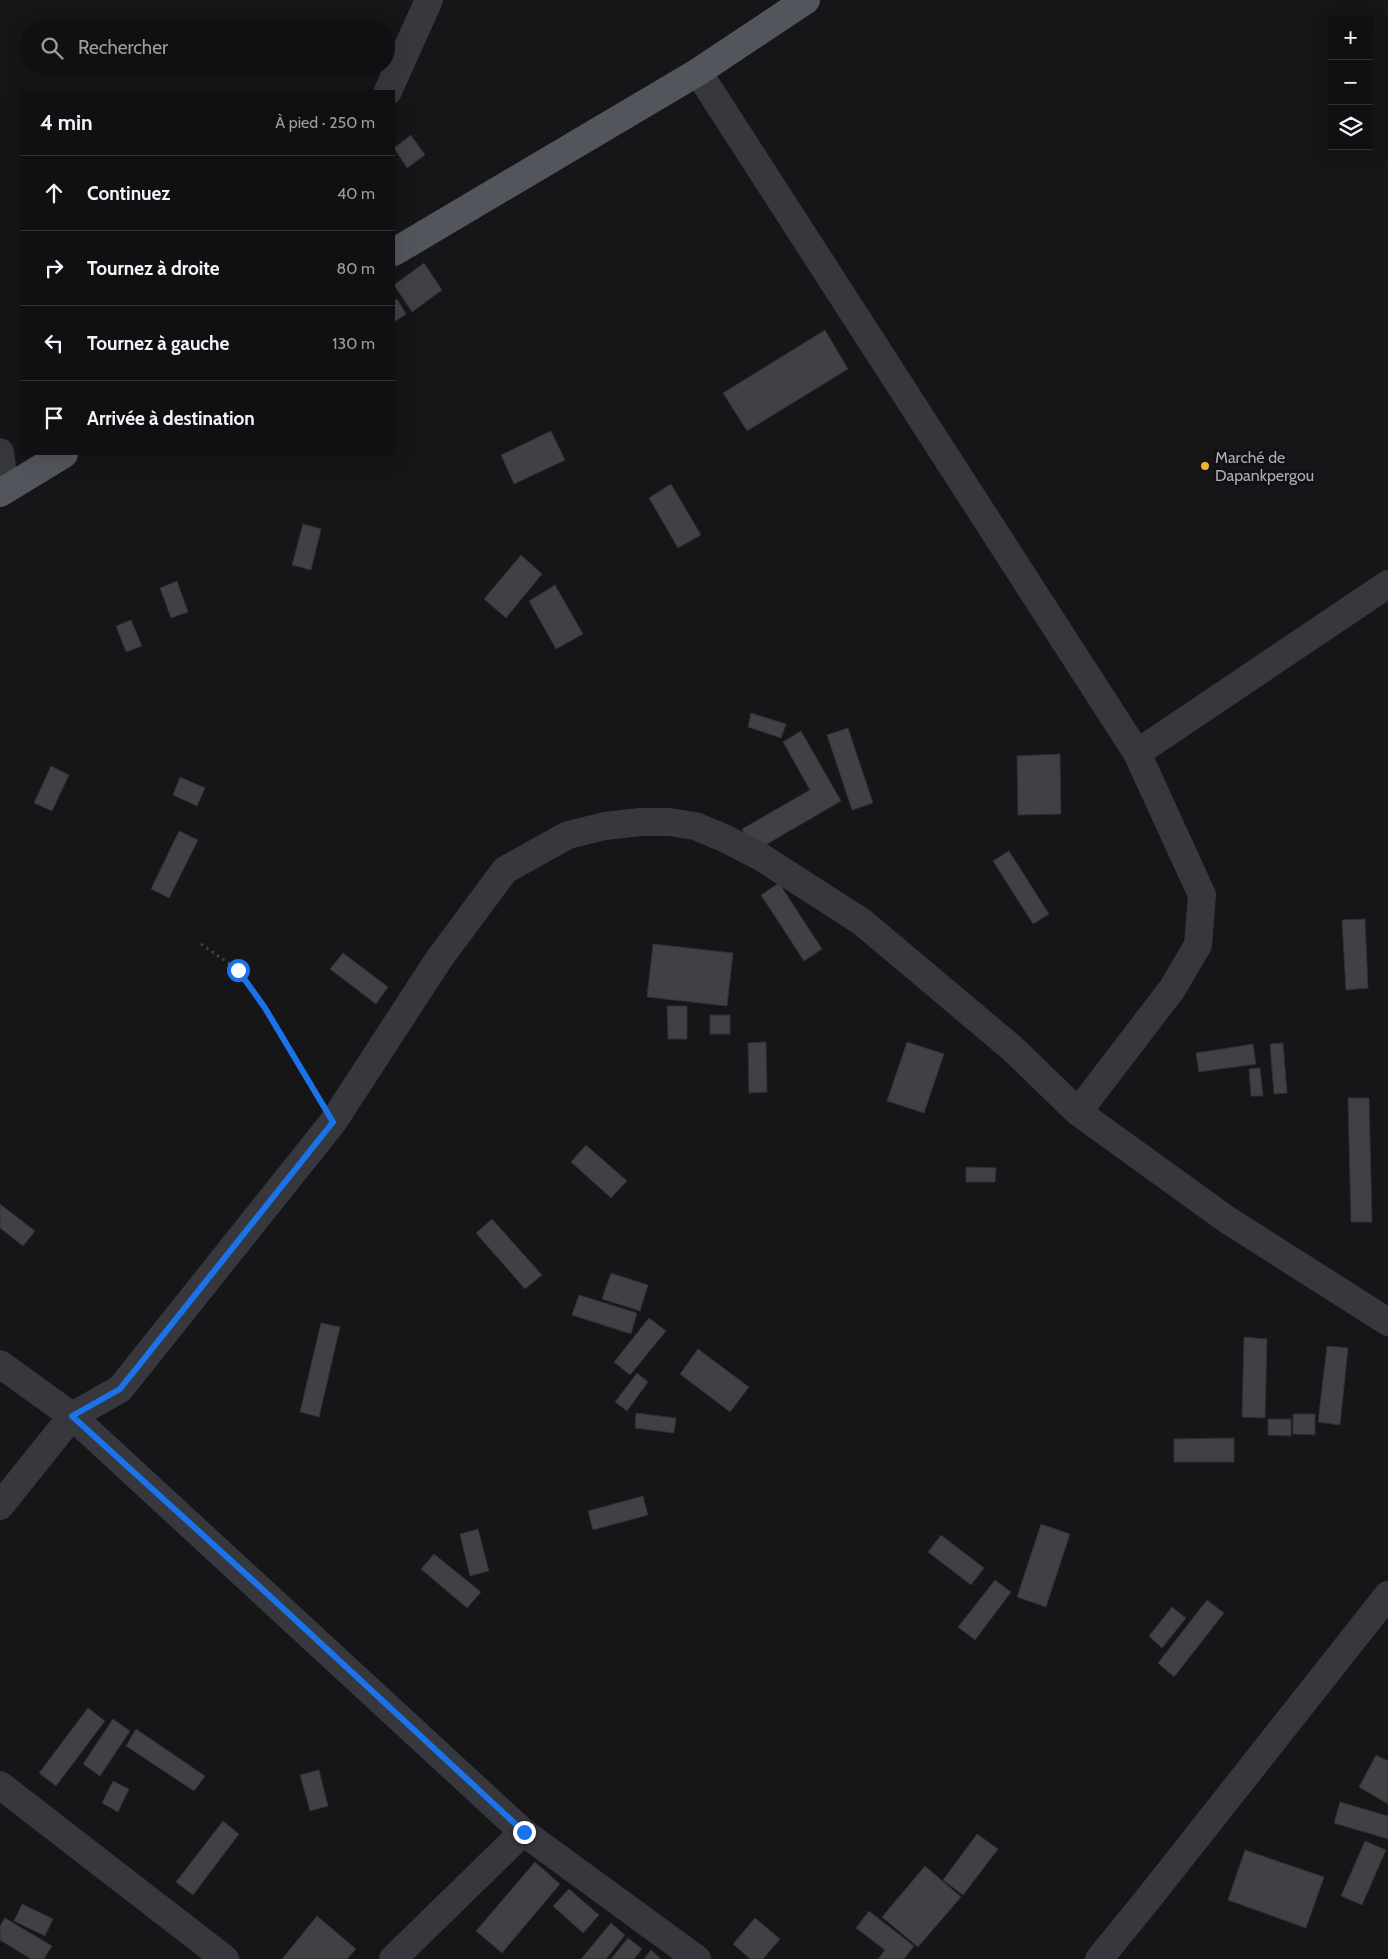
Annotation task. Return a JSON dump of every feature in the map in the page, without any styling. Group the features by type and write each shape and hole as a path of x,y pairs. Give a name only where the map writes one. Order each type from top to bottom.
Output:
{"main road":[{"path":"395,251 698,72 806,0"},
{"path":"2,491 62,455"}],"street":[{"path":"388,90 430,0"},
{"path":"698,72 1137,753 1202,895 1198,944 1172,989 1078,1112"},
{"path":"0,452 2,491"},
{"path":"1137,753 1388,584"},
{"path":"0,1506 72,1416 120,1389 333,1122 439,959 505,870 568,835 605,826 669,822 695,826 724,838 760,857 862,922 1013,1049 1078,1112 1226,1219 1388,1322"},
{"path":"0,1364 72,1416 253,1580 524,1832 697,1959"},
{"path":"1098,1959 1144,1904 1388,1595"},
{"path":"0,1785 226,1959"},
{"path":"393,1959 524,1832"}],"path":[{"path":"202,944 238,970 265,1008 333,1122"}],"building":[{"path":"411,135 425,155 407,168 395,147"},
{"path":"424,263 442,290 412,312 395,284"},
{"path":"397,299 406,314 395,321 395,300"},
{"path":"825,330 848,369 747,431 723,393"},
{"path":"551,431 565,460 514,484 501,455"},
{"path":"671,484 701,535 678,548 649,498"},
{"path":"303,524 321,529 311,570 292,565"},
{"path":"521,555 542,574 506,618 484,599"},
{"path":"177,581 188,612 171,618 160,588"},
{"path":"555,585 583,634 556,649 529,601"},
{"path":"131,620 142,646 126,652 116,626"},
{"path":"751,713 786,724 781,738 748,727"},
{"path":"848,728 873,803 852,810 827,735"},
{"path":"801,731 841,801 755,851 742,829 810,790 783,742"},
{"path":"1060,754 1061,814 1018,815 1017,756"},
{"path":"51,766 69,775 52,811 34,803"},
{"path":"180,777 205,788 197,806 173,795"},
{"path":"179,831 198,840 169,898 151,889"},
{"path":"1009,851 1049,914 1033,924 993,861"},
{"path":"779,883 822,949 804,961 761,895"},
{"path":"1365,919 1368,988 1346,990 1342,920"},
{"path":"653,944 733,953 727,1006 647,997"},
{"path":"343,953 388,987 376,1004 330,969"},
{"path":"667,1006 687,1006 687,1039 668,1039"},
{"path":"710,1015 730,1015 730,1034 710,1034"},
{"path":"766,1042 767,1092 749,1093 748,1043"},
{"path":"907,1042 944,1054 924,1113 887,1101"},
{"path":"1283,1043 1287,1093 1274,1094 1270,1044"},
{"path":"1253,1044 1256,1064 1199,1072 1196,1053"},
{"path":"1260,1068 1263,1096 1251,1096 1249,1069"},
{"path":"1348,1098 1369,1098 1372,1222 1351,1222"},
{"path":"586,1145 627,1181 611,1198 571,1162"},
{"path":"966,1167 996,1168 995,1182 966,1182"},
{"path":"0,1204 35,1231 23,1246 0,1228"},
{"path":"492,1219 542,1275 525,1289 476,1233"},
{"path":"611,1273 648,1285 640,1311 602,1299"},
{"path":"579,1295 637,1313 631,1334 572,1315"},
{"path":"649,1318 666,1331 630,1375 614,1362"},
{"path":"321,1323 340,1327 319,1417 300,1412"},
{"path":"1244,1337 1267,1339 1265,1418 1242,1417"},
{"path":"1327,1346 1348,1348 1340,1425 1318,1422"},
{"path":"698,1349 749,1387 730,1412 680,1374"},
{"path":"637,1373 648,1382 627,1411 615,1402"},
{"path":"636,1413 676,1418 674,1433 635,1428"},
{"path":"1293,1414 1315,1414 1315,1435 1293,1434"},
{"path":"1268,1419 1291,1419 1291,1436 1268,1435"},
{"path":"1234,1438 1234,1462 1174,1462 1174,1439"},
{"path":"643,1496 648,1515 593,1530 588,1511"},
{"path":"1041,1524 1070,1534 1046,1607 1017,1597"},
{"path":"478,1529 489,1571 470,1576 460,1534"},
{"path":"941,1535 984,1568 971,1585 928,1552"},
{"path":"434,1554 481,1592 467,1608 421,1569"},
{"path":"995,1580 1011,1592 975,1640 958,1627"},
{"path":"1207,1600 1224,1613 1174,1677 1158,1663"},
{"path":"1172,1607 1186,1618 1162,1648 1149,1636"},
{"path":"88,1708 105,1721 56,1786 39,1773"},
{"path":"113,1719 130,1731 100,1776 83,1764"},
{"path":"136,1729 205,1776 194,1791 126,1746"},
{"path":"1376,1755 1388,1761 1388,1804 1359,1787"},
{"path":"319,1770 328,1806 310,1811 300,1775"},
{"path":"113,1781 129,1789 118,1812 102,1803"},
{"path":"1340,1802 1388,1816 1388,1839 1334,1823"},
{"path":"223,1821 239,1834 193,1895 176,1882"},
{"path":"977,1834 998,1849 963,1895 943,1880"},
{"path":"1365,1841 1386,1850 1362,1905 1341,1896"},
{"path":"1245,1850 1324,1877 1306,1928 1228,1900"},
{"path":"535,1862 560,1884 502,1953 476,1931"},
{"path":"925,1866 961,1897 918,1947 882,1917"},
{"path":"569,1889 599,1915 583,1933 553,1906"},
{"path":"22,1904 53,1919 45,1936 14,1921"},
{"path":"869,1911 914,1946 904,1959 878,1959 885,1950 856,1928"},
{"path":"317,1916 356,1949 347,1959 282,1959"},
{"path":"5,1918 52,1946 44,1959 31,1959 0,1940 0,1926"},
{"path":"755,1918 780,1939 763,1959 750,1959 733,1944"},
{"path":"611,1923 625,1935 606,1959 581,1959"},
{"path":"628,1938 642,1949 634,1959 611,1959"},
{"path":"651,1950 661,1959 644,1959"}],"place":[{"name":"Marché de Dapankpergou","path":"1205,466"}],"route":[{"path":"238,970 265,1008 333,1122 120,1389 72,1416 155,1490 524,1832"}]}
